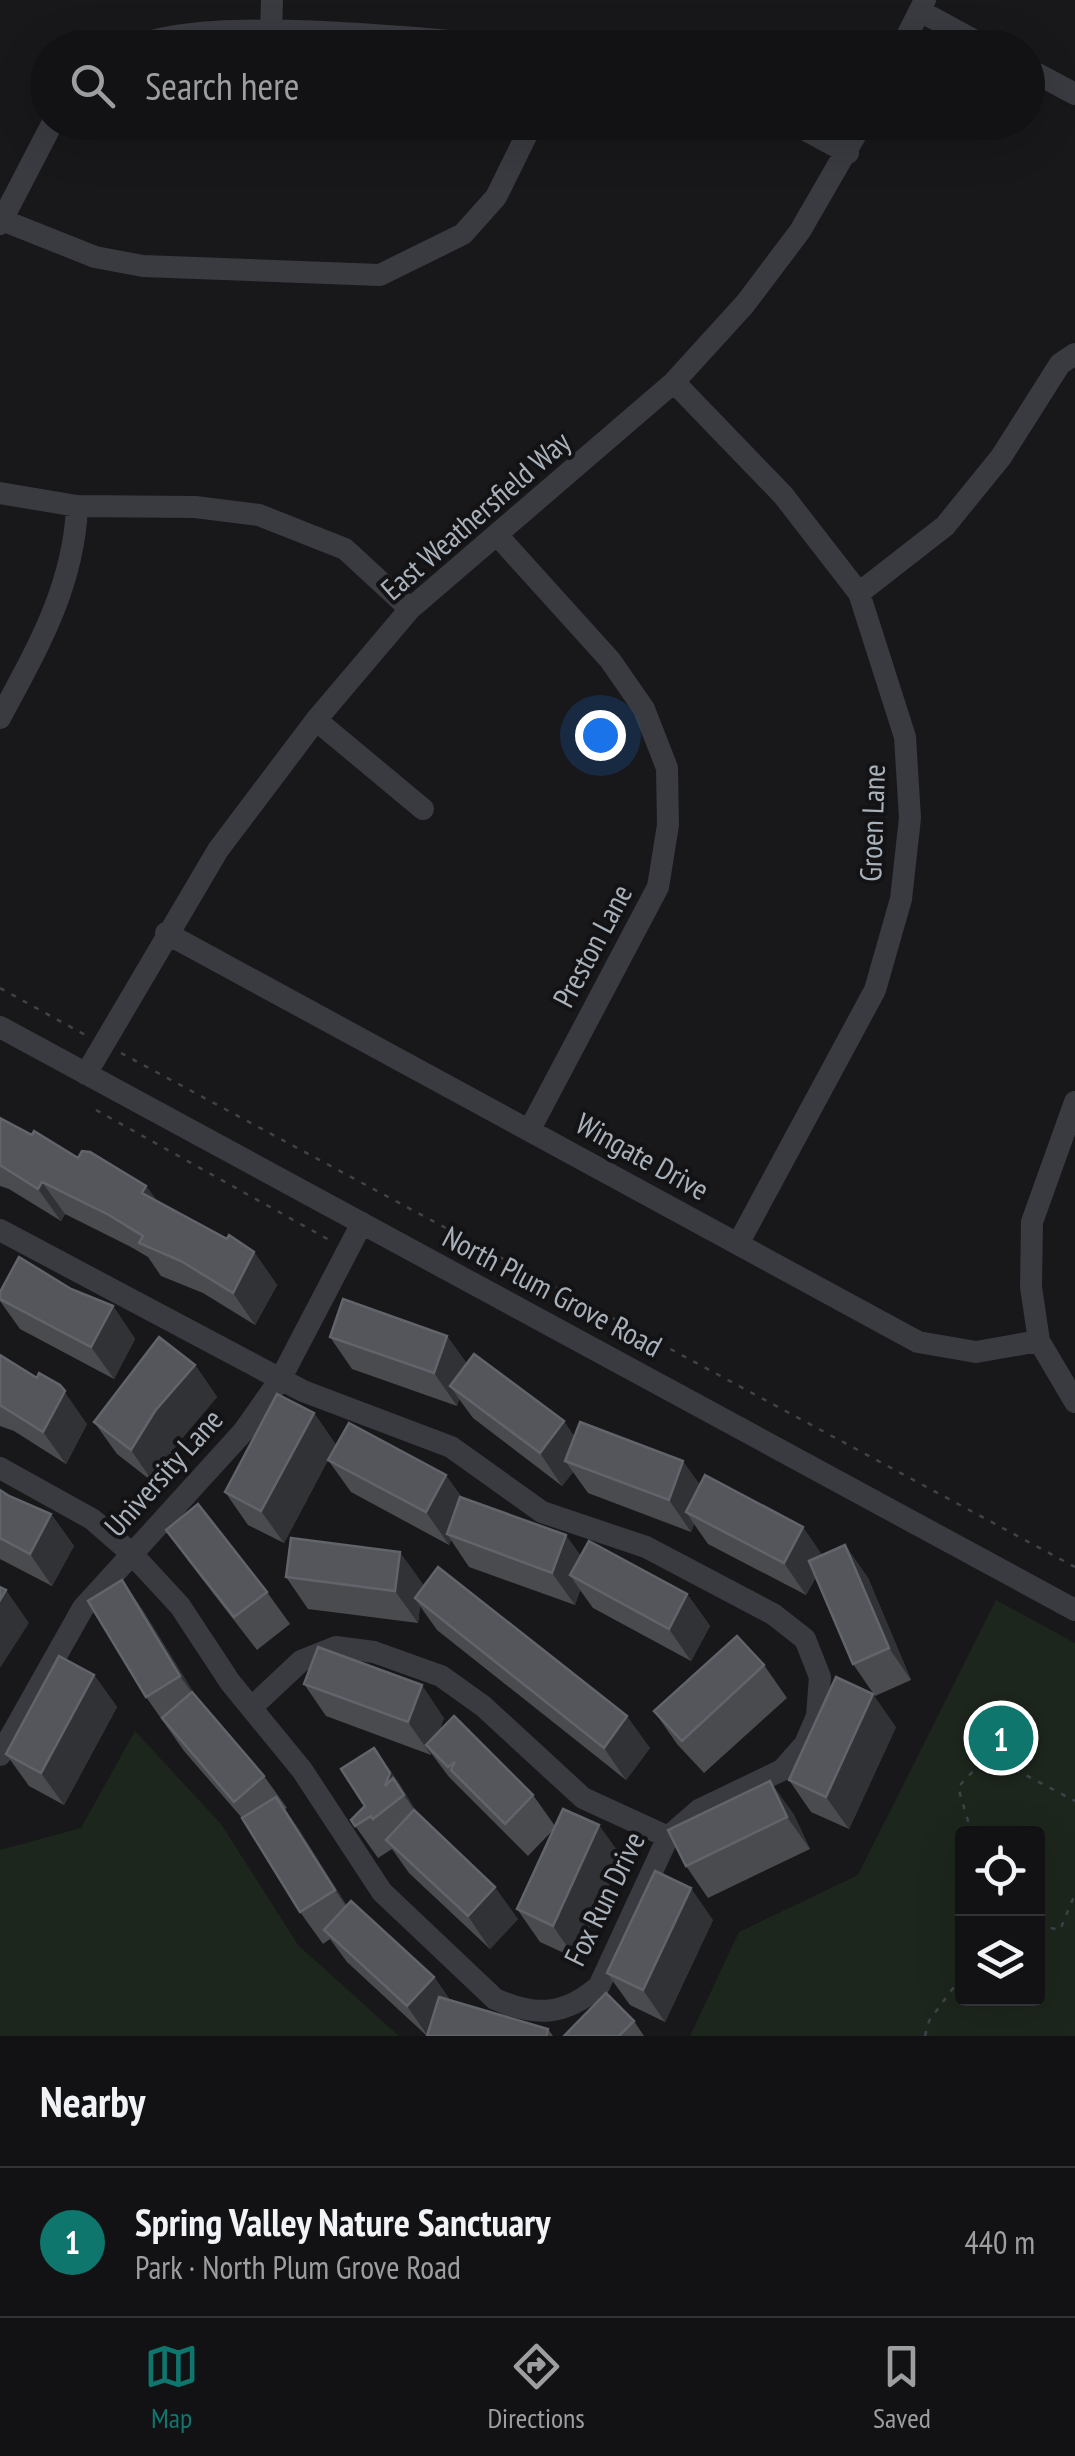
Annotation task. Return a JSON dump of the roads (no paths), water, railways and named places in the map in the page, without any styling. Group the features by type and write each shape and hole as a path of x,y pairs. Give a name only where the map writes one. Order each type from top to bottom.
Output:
{"street":[{"path":"271,30 272,0"},
{"path":"911,30 922,6 960,30"},
{"path":"1045,78 1075,94"},
{"path":"44,140 1,222 95,257 144,266 380,275 463,234 496,197 524,140"},
{"path":"825,140 848,153"},
{"name":"East Weathersfield Way","path":"86,1074 218,850 316,720 410,609 674,382 756,289 800,231 855,140"},
{"path":"860,593 944,526 1002,457 1024,415 1060,364 1075,354"},
{"name":"Groen Lane","path":"674,382 783,495 860,593 905,737 910,818 901,900 875,990 738,1244"},
{"path":"0,493 77,506 195,507 259,515 345,549 410,609"},
{"path":"0,718 46,632 63,588 75,549 77,506"},
{"name":"Preston Lane","path":"498,536 610,660 644,709 667,768 668,825 658,888 530,1129"},
{"path":"316,720 422,808"},
{"name":"Wingate Drive","path":"166,933 918,1342 976,1352 1038,1341"},
{"name":"North Plum Grove Road","path":"0,1027 1075,1610"},
{"path":"1075,1102 1032,1222 1031,1288 1038,1341 1075,1402"},
{"name":"University Lane","path":"0,1754 68,1628 243,1432 281,1378 362,1224"},
{"name":"Fox Run Drive","path":"0,1230 352,1413 452,1447 542,1512 646,1547 772,1614 805,1639 820,1677 817,1716 805,1744 782,1770 699,1810 668,1837 598,1986 584,1999 552,2012 514,2008 496,1998 382,1892 302,1770 230,1682 180,1606 132,1554 92,1519 0,1468"},
{"path":"252,1707 301,1661 336,1647 374,1652 441,1676 483,1706 583,1798 668,1837"}],"place":[{"name":"Spring Valley Nature Sanctuary","path":"1001,1738"}]}
